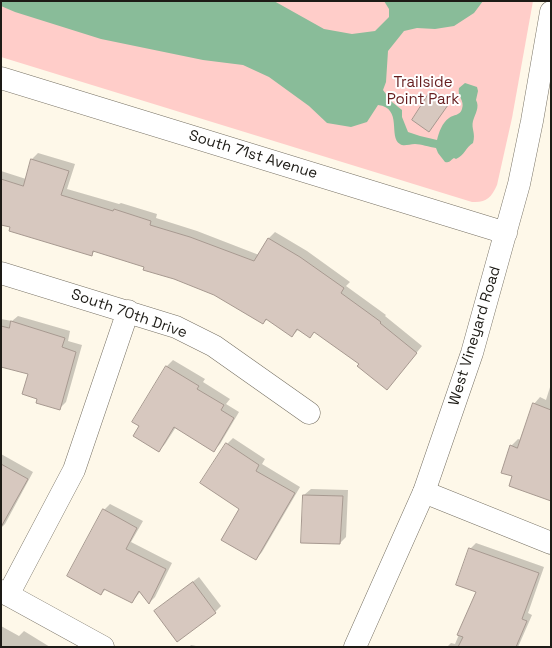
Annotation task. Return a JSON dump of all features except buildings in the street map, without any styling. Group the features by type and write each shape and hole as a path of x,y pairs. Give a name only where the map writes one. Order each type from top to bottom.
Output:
{"street":[{"name":"West Vineyard Road","path":"355,647 424,492 472,353 519,184 532,121 551,12"},
{"name":"South 71st Avenue","path":"1,78 506,233"},
{"name":"South 70th Drive","path":"1,273 176,326 214,346 309,413"},
{"path":"103,647 4,593 74,470 128,311"},
{"path":"424,492 551,543"}],"green space":[{"name":"Trailside Point Park","path":"1,1 533,1 512,118 497,185 488,199 481,202 472,202 1,57"}],"shaded area":[{"path":"1,1 274,1 324,29 352,34 375,31 389,17 389,9 384,1 483,1 474,13 454,26 435,29 417,28 404,31 388,51 386,82 383,90 392,102 402,110 402,117 408,132 437,140 444,122 461,111 463,103 459,94 459,88 465,83 477,87 477,108 473,121 473,143 459,158 454,158 448,162 445,162 436,148 417,144 400,144 395,135 393,117 386,107 378,105 367,122 351,127 327,123 309,106 269,77 243,65 203,60 101,39 15,12 1,6"}]}
